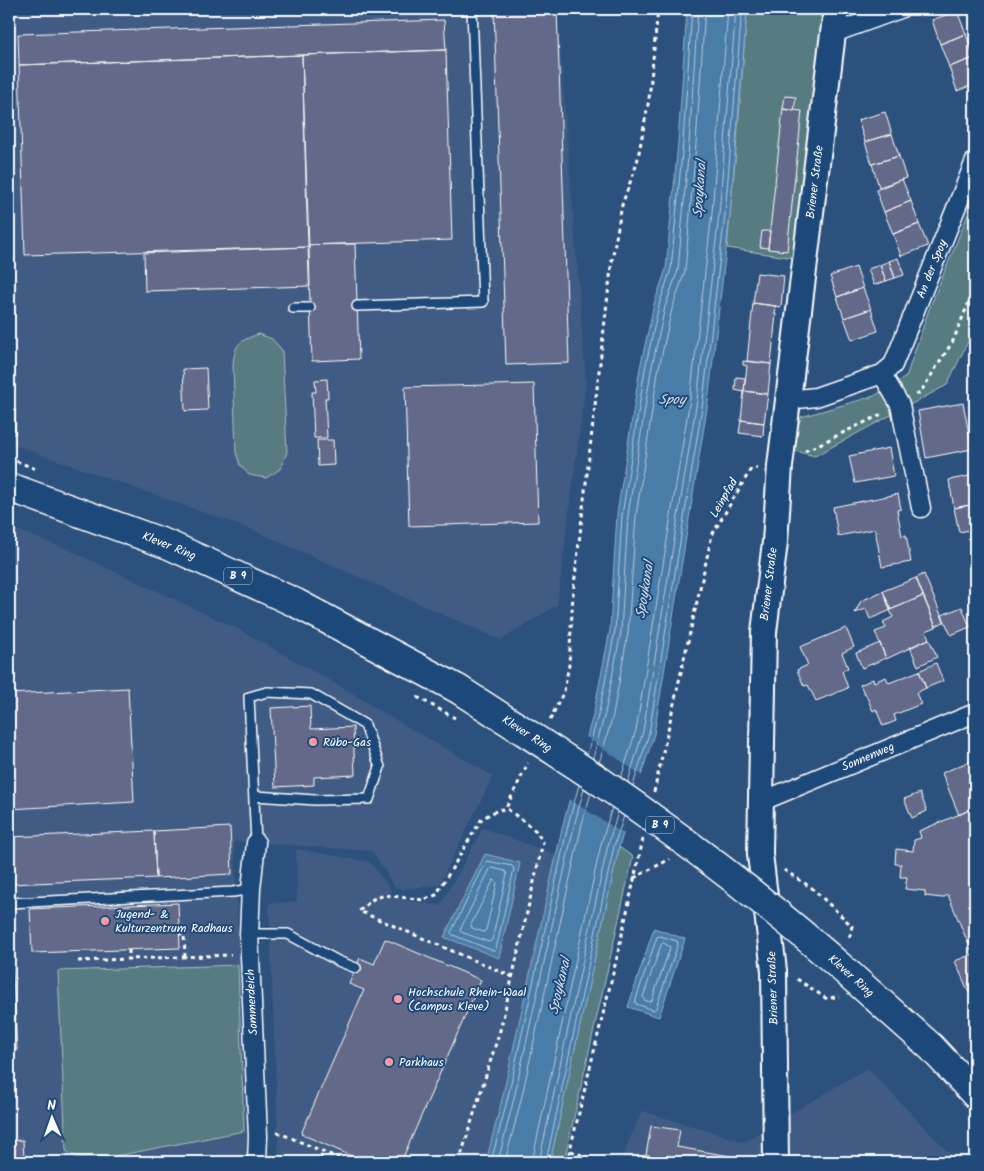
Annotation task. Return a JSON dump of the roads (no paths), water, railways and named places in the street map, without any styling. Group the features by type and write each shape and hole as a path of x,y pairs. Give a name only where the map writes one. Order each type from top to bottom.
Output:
{"main road":[{"name":"Klever Ring","path":"9,487 169,545 296,603 458,689 594,778 760,900 808,938 845,986 931,1047 975,1094"}],"street":[{"name":"Briener Straße","path":"776,1162 774,971 760,854 764,632 775,542 780,466 836,9"},
{"path":"834,33 900,9"},
{"name":"An der Spoy","path":"882,374 893,365 975,160"},
{"path":"788,400 816,397 882,374 900,405 921,508"},
{"name":"Sonnenweg","path":"760,802 975,713"},
{"name":"Sommerdeich","path":"256,843 248,934 258,1136 257,1162"}],"lane":[{"path":"357,306 483,302 472,9"},
{"path":"293,308 310,308"},
{"path":"254,796 315,800 369,799 380,767 365,725 310,694 267,692 249,698 256,843"},
{"path":"9,902 233,892 251,889"},
{"path":"248,934 288,934 356,968"}],"water":[{"name":"Spoy","path":"687,9 747,9 730,215 708,402 654,734 619,847 550,1162 486,1162 503,1095 564,820 594,711 610,630 617,514 640,368 654,304 666,269 678,143"},
{"path":"485,854 520,863 499,958 444,937"},
{"path":"654,928 685,939 659,1017 628,1007"}],"place":[{"name":"Rübo-Gas","path":"313,742"},
{"name":"Jugend- & Kulturzentrum Radhaus","path":"105,921"},
{"name":"Hochschule Rhein-Waal (Campus Kleve)","path":"398,999"},
{"name":"Parkhaus","path":"389,1062"}],"water label":[{"name":"Spoykanal","path":"700,189"},
{"name":"Spoykanal","path":"645,590"},
{"name":"Spoykanal","path":"560,986"}]}
